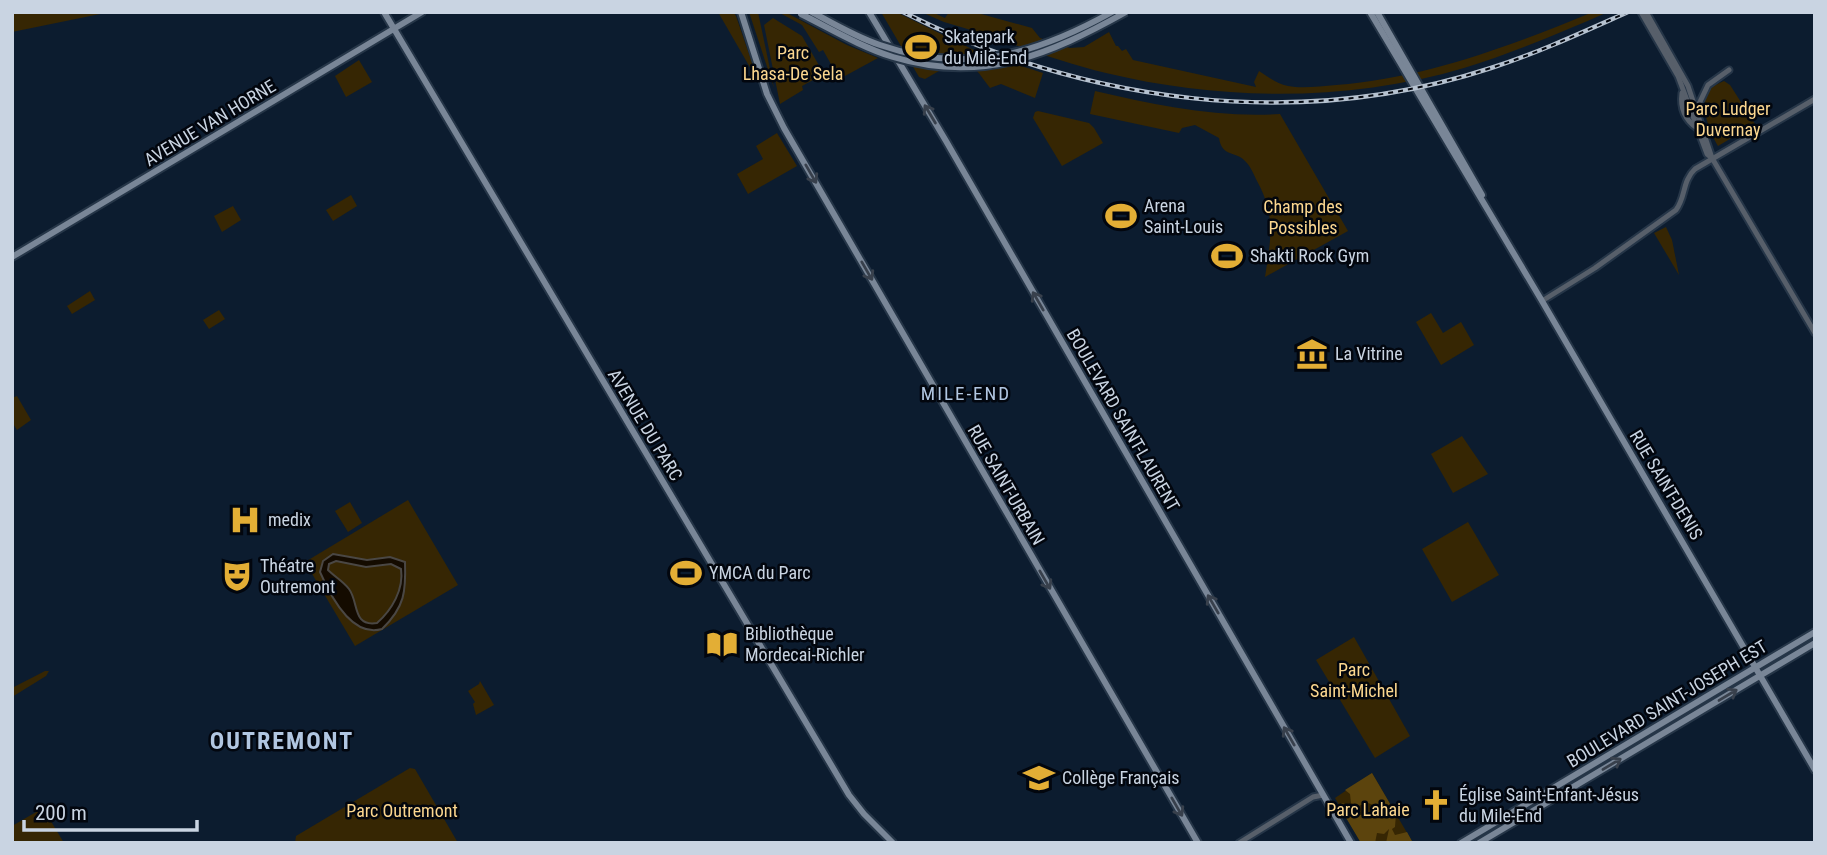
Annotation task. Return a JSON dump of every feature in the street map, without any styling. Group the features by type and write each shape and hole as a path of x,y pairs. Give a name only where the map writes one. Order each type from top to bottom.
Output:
{"main road":[{"name":"AVENUE DU PARC","path":"384,12 849,795 893,843"},
{"name":"AVENUE VAN HORNE","path":"12,257 422,12"},
{"name":"RUE SAINT-URBAIN","path":"741,12 771,104 791,141 1198,843"},
{"path":"812,12 869,41 902,52 926,57 972,59 1031,50 1053,42 1112,12"},
{"name":"BOULEVARD SAINT-LAURENT","path":"869,12 1351,843"},
{"path":"799,13 855,42 890,56 936,65 960,66 997,64 1043,53 1080,38 1126,12"},
{"name":"RUE SAINT-DENIS","path":"1370,12 1815,770"},
{"name":"RUE SAINT-DENIS","path":"1377,12 1476,181 1492,216"},
{"name":"BOULEVARD SAINT-JOSEPH EST","path":"1461,843 1815,632"},
{"name":"BOULEVARD SAINT-JOSEPH EST","path":"1479,843 1815,643"}],"street":[{"path":"1643,12 1678,76 1683,90 1680,107 1689,123 1697,128 1707,154 1712,158"},
{"path":"1643,12 1685,79 1712,158 1815,333"},
{"path":"1697,108 1706,87 1729,70"},
{"path":"1542,301 1590,272 1676,210 1681,203 1689,175 1712,158 1815,99"},
{"path":"1239,843 1313,797 1323,795"}],"green space":[{"path":"12,12 110,12 12,32"},
{"path":"718,12 733,12 736,16 759,83"},
{"path":"749,12 758,12 774,88"},
{"path":"778,12 785,12 878,58 845,76 836,73 823,50 819,52 802,25"},
{"path":"881,12 896,12 976,51 1043,73 1035,98 1001,84 990,88 976,70 963,64 950,66 925,79 919,77"},
{"path":"921,12 932,12 945,18 949,12 974,12 1032,28 1040,38 1070,48 1084,47 1109,32 1116,46 1122,51 1126,49 1133,60 1256,87 1254,82 1259,71 1284,85 1306,87 1369,81 1435,68 1499,48 1593,12 1608,12 1464,68 1376,87 1285,94 1195,89 1106,73 1065,62"},
{"name":"Parc Lhasa-De Sela","path":"773,18 802,36 824,74 802,86 803,90 780,104 764,25"},
{"path":"359,60 372,82 346,97 335,76"},
{"name":"Parc Ludger Duvernay","path":"1724,81 1730,85 1755,124 1718,146 1709,126 1705,103 1709,90"},
{"name":"Champ des Possibles","path":"1095,91 1210,112 1280,114 1348,231 1265,277 1270,239 1269,216 1263,194 1246,162 1226,151 1219,138 1195,125 1182,128 1179,133 1090,114"},
{"path":"1038,111 1089,123 1103,143 1062,166 1033,118"},
{"path":"777,133 797,166 748,194 737,174 763,159 756,146"},
{"path":"351,195 357,206 333,221 326,210"},
{"path":"233,206 241,220 222,232 214,216"},
{"path":"1666,227 1672,240 1679,275 1654,233"},
{"path":"90,291 95,300 72,314 67,306"},
{"path":"219,310 225,319 209,329 203,320"},
{"path":"1431,313 1443,333 1461,322 1474,345 1441,365 1416,322"},
{"path":"17,396 31,420 17,430 12,422 12,398"},
{"path":"1462,436 1488,474 1453,493 1431,454"},
{"path":"408,500 458,585 355,646 305,562"},
{"path":"350,502 362,523 348,532 335,511"},
{"path":"1468,522 1499,575 1452,602 1422,549"},
{"name":"Parc Saint-Michel","path":"1354,637 1410,736 1375,758 1316,660"},
{"path":"49,671 46,676 12,697 12,688"},
{"path":"480,681 494,705 476,715 473,704 475,702 468,691"},
{"name":"Parc Outremont","path":"410,768 415,769 458,843 295,843 296,836"},
{"name":"Parc Lahaie","path":"1372,773 1413,843 1361,843 1335,798"},
{"path":"43,808 64,843 12,843 12,826"}],"shaded area":[{"path":"333,554 367,560 390,557 405,562 405,582 400,606 382,629 361,627 343,612 320,572 323,561","holes":["336,561 366,567 391,564 401,569 401,584 396,599 377,623 363,621 349,589 328,570 329,564"]},
{"name":"Parc Lahaie","path":"1372,773 1396,814 1395,827 1392,829 1395,835 1407,832 1413,843 1386,843 1389,829 1384,834 1377,833 1375,843 1361,843 1339,806 1342,803 1354,807 1360,815 1370,814 1373,805 1368,803 1358,806 1351,803 1350,794 1345,790"}],"railway":[{"path":"903,12 972,43 1044,68 1117,87 1192,98 1267,102 1342,99 1417,88 1509,62 1628,12"}],"place":[{"name":"Skatepark du Mile-End","path":"921,47"},
{"name":"Arena Saint-Louis","path":"1121,216"},
{"name":"Shakti Rock Gym","path":"1227,256"},
{"name":"La Vitrine","path":"1312,354"},
{"name":"medix","path":"245,520"},
{"name":"YMCA du Parc","path":"686,573"},
{"name":"Théatre Outremont","path":"237,576"},
{"name":"Bibliothèque Mordecai-Richler","path":"722,644"},
{"name":"Collège Français","path":"1039,778"},
{"name":"Église Saint-Enfant-Jésus du Mile-End","path":"1436,805"}],"district":[{"name":"MILE-END","path":"966,393"},
{"name":"OUTREMONT","path":"282,741"}]}
